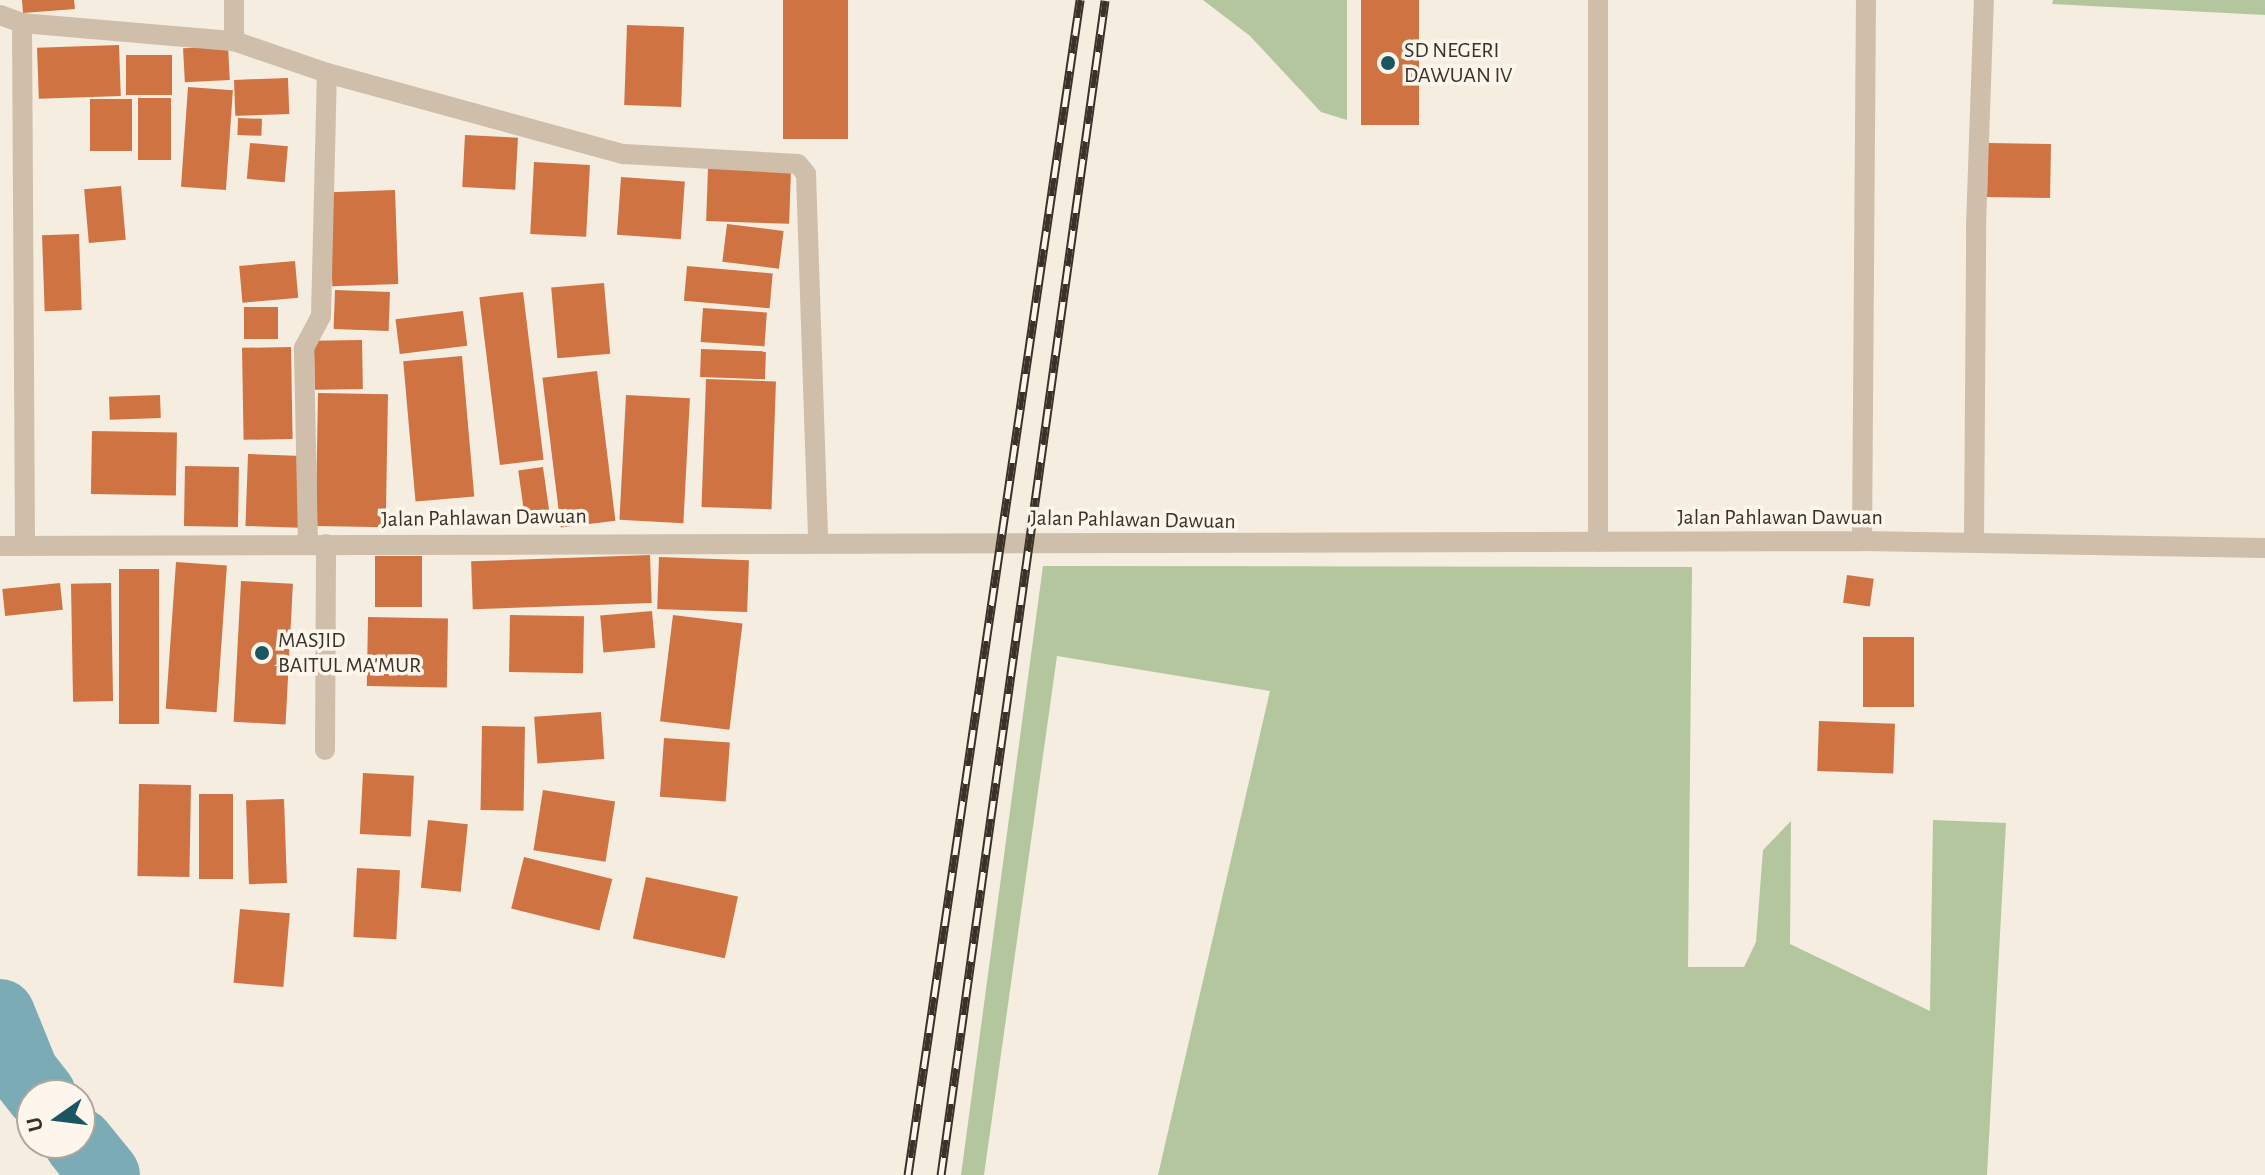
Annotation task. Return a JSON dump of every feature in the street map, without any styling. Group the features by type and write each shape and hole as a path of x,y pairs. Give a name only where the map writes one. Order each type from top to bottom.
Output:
{"street":[{"path":"234,0 234,41"},
{"path":"1598,0 1598,542"},
{"path":"1862,541 1866,0"},
{"path":"1974,542 1976,226 1984,0"},
{"path":"0,15 22,23 234,41 327,73 624,154 801,167 806,174 818,542"},
{"path":"22,23 27,148 25,544"},
{"path":"325,750 317,544 304,348 321,316 327,73"},
{"name":"Jalan Pahlawan Dawuan","path":"0,546 1030,542 1081,547 1862,541 2265,548"}],"green space":[{"path":"1203,0 1347,0 1347,120 1321,112 1250,36"},
{"path":"2053,0 2265,0 2265,15 2052,4"},
{"path":"1043,566 1692,567 1688,967 1744,967 1756,942 1763,850 1791,821 1790,944 1930,1011 1933,820 2006,823 1987,1175 1158,1175 1270,691 1057,656 984,1175 961,1175"}],"building":[{"path":"22,0 74,0 75,9 23,13"},
{"path":"783,0 848,0 848,139 783,139"},
{"name":"SD NEGERI DAWUAN IV","path":"1361,0 1419,0 1419,125 1361,125"},
{"path":"627,25 684,27 681,107 624,105"},
{"path":"119,45 121,96 39,99 37,48"},
{"path":"228,46 230,80 185,82 183,48"},
{"path":"126,55 172,55 172,95 126,95"},
{"path":"288,78 289,114 235,116 234,80"},
{"path":"188,87 233,90 226,190 181,187"},
{"path":"138,98 171,98 171,160 138,160"},
{"path":"90,99 132,99 132,151 90,151"},
{"path":"238,118 262,119 261,136 237,135"},
{"path":"465,135 518,138 515,190 462,187"},
{"path":"250,143 288,146 285,182 247,179"},
{"path":"1988,143 2051,144 2050,198 1987,197"},
{"path":"534,162 590,165 586,237 530,234"},
{"path":"708,168 791,171 789,224 706,221"},
{"path":"621,177 685,181 681,239 617,235"},
{"path":"121,186 126,240 89,243 84,189"},
{"path":"395,190 398,284 332,286 329,192"},
{"path":"727,224 784,231 779,269 722,262"},
{"path":"79,234 82,310 45,311 42,235"},
{"path":"295,261 298,298 242,303 239,266"},
{"path":"687,266 773,273 770,308 684,301"},
{"path":"604,283 610,354 557,358 551,288"},
{"path":"335,290 390,292 389,331 334,329"},
{"path":"523,292 544,460 500,465 479,297"},
{"path":"244,307 278,307 278,339 244,339"},
{"path":"703,308 767,312 764,346 701,342"},
{"path":"463,311 467,346 400,354 396,319"},
{"path":"362,340 363,389 315,390 314,341"},
{"path":"291,347 293,439 244,440 242,348"},
{"path":"701,349 766,351 765,379 700,377"},
{"path":"462,356 474,496 416,502 403,361"},
{"path":"597,371 615,521 561,528 542,378"},
{"path":"706,379 776,381 771,509 702,507"},
{"path":"318,393 388,394 386,527 316,526"},
{"path":"160,395 161,418 110,420 109,397"},
{"path":"626,395 690,398 683,523 619,520"},
{"path":"92,431 177,432 176,495 91,494"},
{"path":"248,454 302,456 299,528 245,526"},
{"path":"185,466 239,467 238,527 184,526"},
{"path":"543,467 549,512 525,515 518,470"},
{"path":"650,555 652,603 473,609 471,561"},
{"path":"375,556 422,556 422,607 375,607"},
{"path":"659,557 749,560 747,612 657,609"},
{"path":"176,562 227,566 217,712 166,709"},
{"path":"119,569 159,569 159,724 119,724"},
{"path":"1847,575 1874,579 1870,606 1843,603"},
{"name":"MASJID BAITUL MA'MUR","path":"241,581 293,584 286,725 234,722"},
{"path":"60,583 63,610 5,616 2,589"},
{"path":"111,583 113,701 73,702 71,584"},
{"path":"652,611 655,648 603,652 600,616"},
{"path":"510,615 584,616 583,673 509,672"},
{"path":"673,615 742,624 729,730 660,721"},
{"path":"368,617 448,618 447,687 367,686"},
{"path":"1863,637 1914,637 1914,707 1863,707"},
{"path":"601,712 604,759 537,764 534,717"},
{"path":"1819,721 1895,724 1893,774 1817,771"},
{"path":"482,726 525,727 524,811 481,810"},
{"path":"664,738 730,743 726,801 660,797"},
{"path":"363,773 414,776 411,837 360,834"},
{"path":"139,784 191,785 189,877 137,876"},
{"path":"543,790 615,801 606,862 533,850"},
{"path":"199,794 233,794 233,879 199,879"},
{"path":"284,799 287,883 249,884 246,800"},
{"path":"428,820 468,824 461,892 421,888"},
{"path":"524,857 612,879 599,930 511,908"},
{"path":"357,868 400,870 396,939 353,937"},
{"path":"646,877 738,897 725,958 633,939"},
{"path":"240,909 290,913 283,987 234,983"}],"waterway":[{"path":"0,1014 29,1079"},
{"path":"92,1159 105,1175"}],"railway":[{"path":"908,1175 1080,0"},
{"path":"941,1175 1105,0"}],"place":[{"name":"SD NEGERI DAWUAN IV","path":"1388,63"},
{"name":"MASJID BAITUL MA'MUR","path":"262,653"}]}
